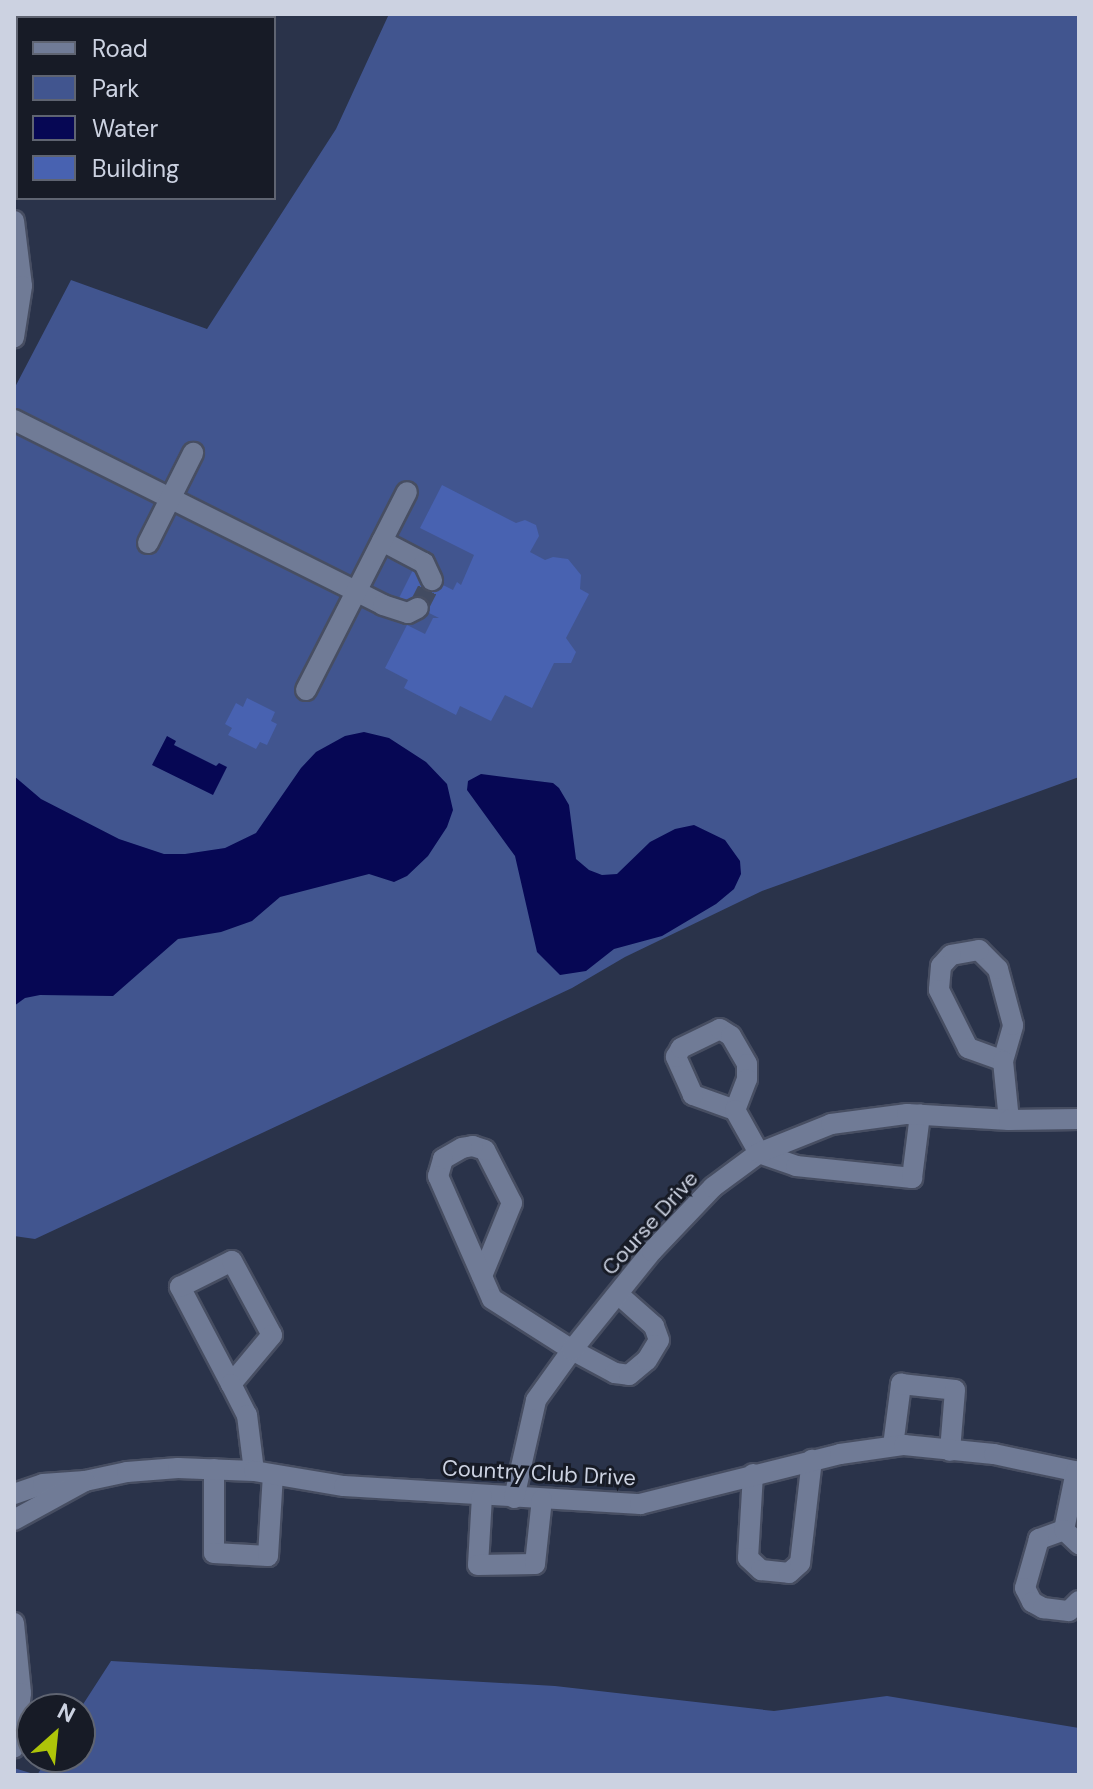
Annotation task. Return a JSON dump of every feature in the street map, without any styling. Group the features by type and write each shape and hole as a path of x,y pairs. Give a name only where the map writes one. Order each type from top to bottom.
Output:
{"street":[{"path":"14,221 22,286 14,337"},
{"path":"14,420 398,611 408,613 418,608"},
{"path":"148,543 193,453"},
{"path":"306,690 407,492"},
{"path":"382,541 424,563 432,580"},
{"path":"1003,1061 978,1054 964,1041 939,990 941,966 951,955 979,950 998,969 1013,1025 1003,1061 1009,1120"},
{"path":"735,1110 759,1153 796,1166 912,1178 920,1115"},
{"name":"Course Drive","path":"514,1498 536,1400 618,1294 713,1187 759,1153 831,1124 920,1115 1009,1120 1079,1119"},
{"path":"482,1276 512,1203 485,1150 473,1146 462,1148 443,1159 438,1176 492,1299 572,1350 615,1373 629,1375 647,1360 659,1340 654,1326 618,1294"},
{"path":"214,1469 214,1553 268,1556 264,1473 247,1415 180,1287 232,1261 272,1335 231,1384"},
{"path":"893,1446 901,1384 955,1390 950,1451"},
{"name":"Country Club Drive","path":"14,1494 43,1484 85,1481 127,1472 214,1469 264,1473 344,1486 640,1504 812,1460 893,1446 994,1454 1078,1472"},
{"path":"753,1474 748,1558 761,1570 789,1573 800,1563 812,1460"},
{"path":"1078,1472 1071,1537 1039,1539 1025,1588 1032,1602 1043,1608 1069,1611 1079,1601"},
{"name":"Country Club Drive","path":"14,1520 85,1481"},
{"path":"482,1496 478,1565 535,1564 542,1499"},
{"path":"14,1623 21,1693 14,1748"}],"green space":[{"path":"389,14 1079,14 1079,777 762,891 625,957 572,988 35,1239 14,1236 14,389 71,280 207,329 336,129"},
{"path":"111,1661 555,1686 774,1711 887,1696 1079,1728 1079,1775 37,1775 96,1773 96,1693 90,1693"},
{"path":"14,1768 16,1773 37,1775 14,1775"}],"water":[{"path":"364,732 389,738 426,762 447,784 453,810 447,827 428,856 407,876 394,882 369,874 280,897 252,921 221,932 178,939 113,996 40,995 25,998 14,1006 14,776 41,799 119,839 164,854 185,854 225,848 256,833 301,768 316,752 345,736"},
{"path":"167,736 176,741 174,745 216,766 219,763 227,767 213,795 152,765"},
{"path":"481,774 553,783 559,788 569,805 576,859 589,870 602,875 617,874 650,842 675,829 694,825 725,840 740,861 741,874 734,889 716,904 662,936 614,949 586,971 560,975 537,952 515,856 467,790 468,781"}],"building":[{"path":"442,485 516,523 525,520 536,525 539,536 530,552 545,560 553,557 568,559 581,575 580,589 589,594 566,638 576,652 571,663 554,663 532,708 505,695 491,721 460,706 456,715 404,688 408,680 385,668 407,625 425,634 433,618 439,618 399,598 413,570 453,590 457,582 461,585 474,555 420,528"},
{"path":"247,698 275,712 271,721 277,724 267,745 260,742 256,749 228,735 232,728 225,724 236,703 243,707"}],"tunnel":[{"path":"418,608 432,580"}]}
